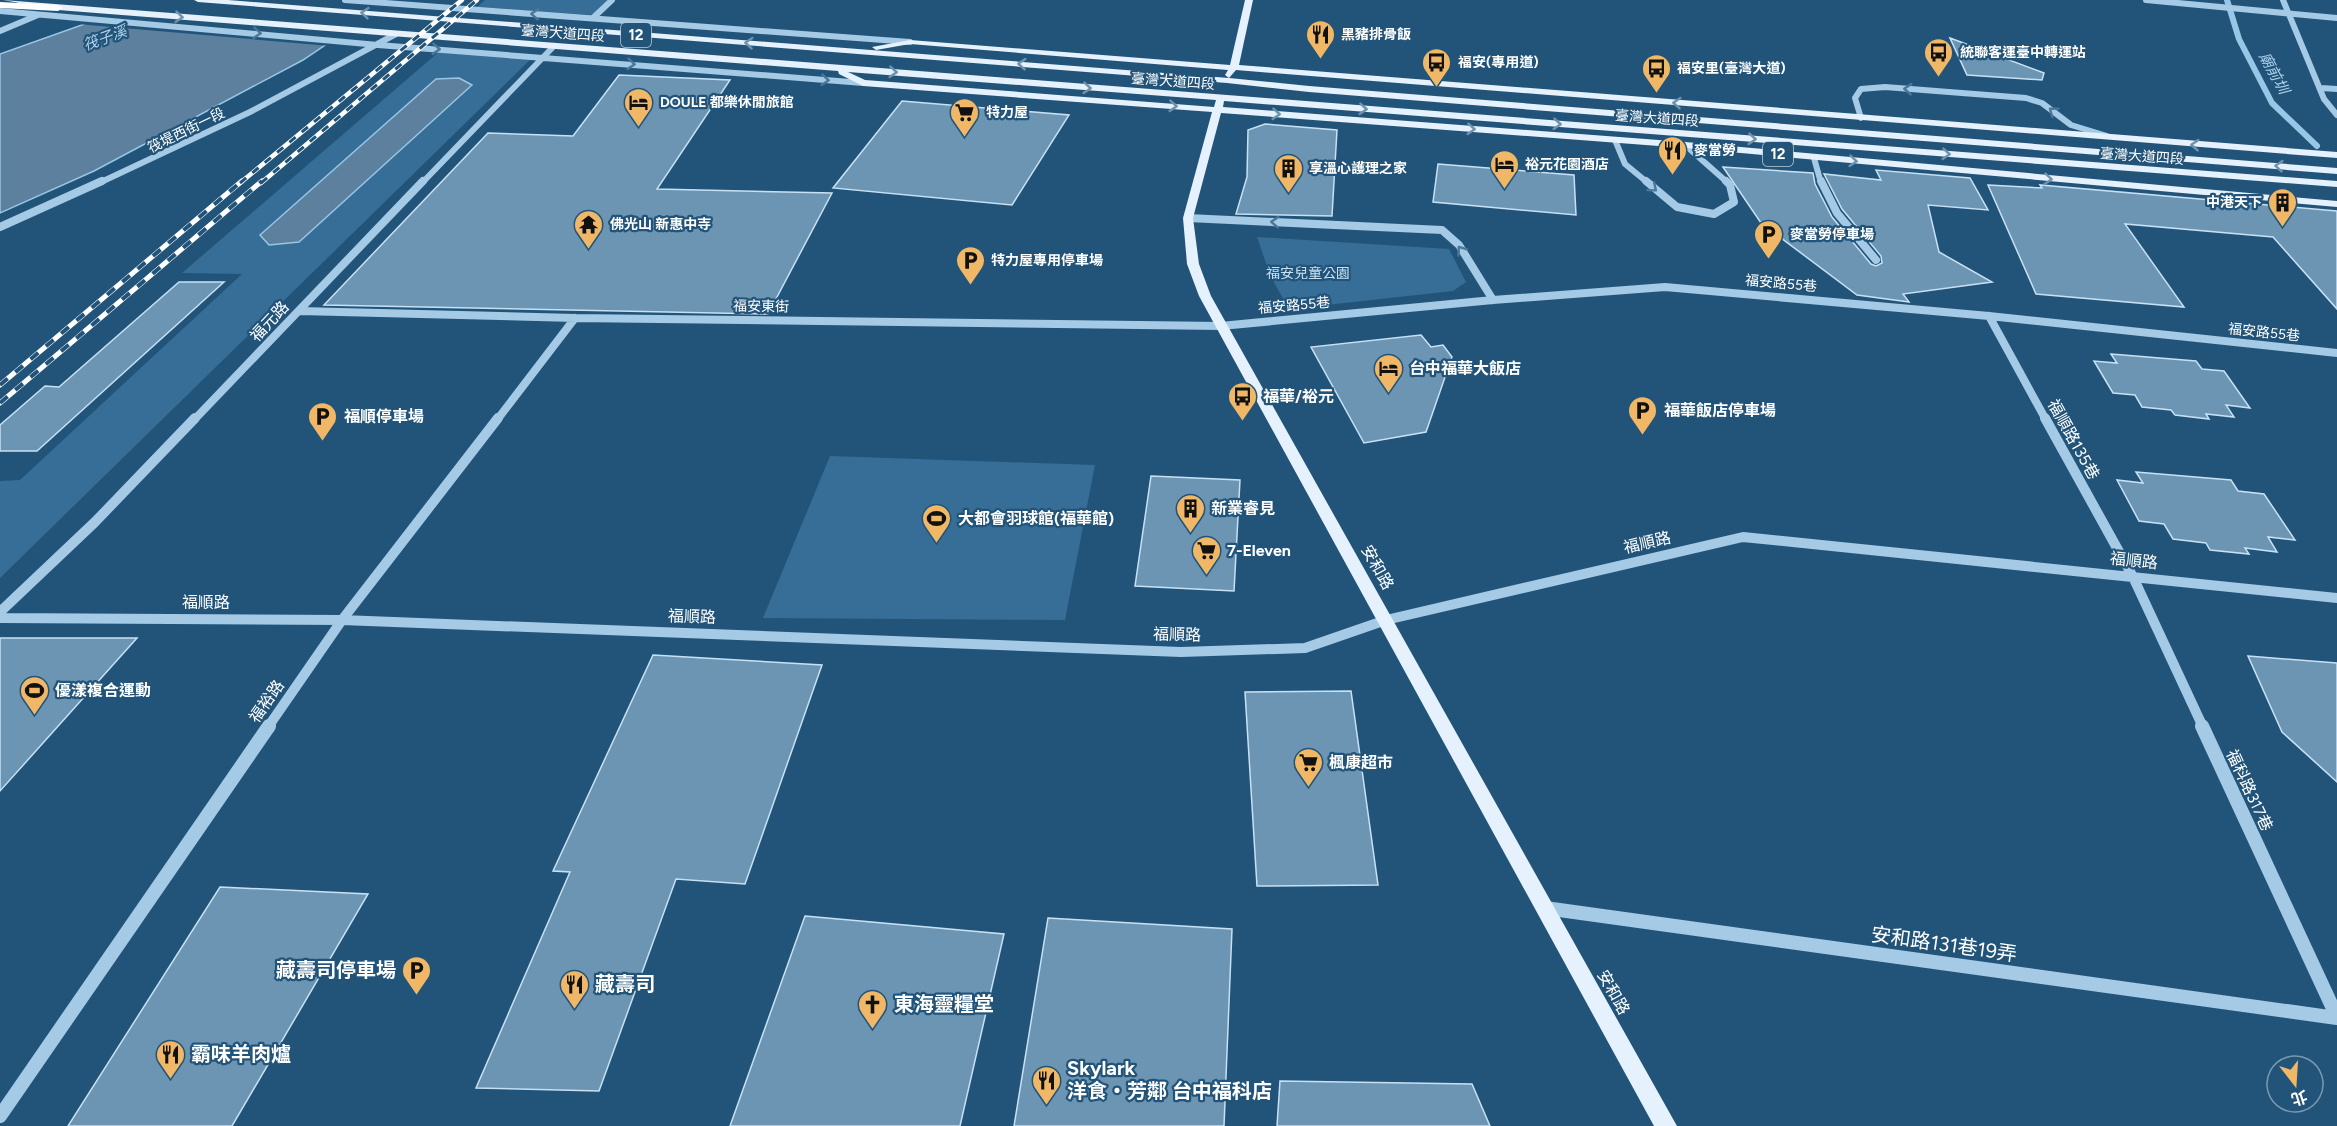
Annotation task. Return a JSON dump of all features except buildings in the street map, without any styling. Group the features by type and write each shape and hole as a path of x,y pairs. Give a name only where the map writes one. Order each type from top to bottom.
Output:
{"highway":[{"path":"0,5 55,11"}],"main road":[{"name":"臺灣大道四段","path":"7,0 55,11 396,34 2337,184"},
{"name":"臺灣大道四段","path":"198,0 1227,80 1321,90 2337,171"},
{"name":"安和路","path":"1249,0 1234,67 1221,98 1188,218 1193,264 1205,296 1221,326 1666,1126"},
{"name":"臺灣大道四段","path":"910,42 2337,155"},
{"path":"850,51 910,42"},
{"path":"835,68 863,83"},
{"name":"臺灣大道四段","path":"863,83 1685,145 2337,204"}],"street":[{"name":"臺灣大道四段","path":"345,0 910,42"},
{"path":"594,17 612,0"},
{"path":"2146,0 2337,18"},
{"path":"2283,0 2321,87 2324,99 2337,115"},
{"path":"0,11 40,14 55,11"},
{"path":"0,31 40,14 55,11"},
{"name":"臺灣大道四段","path":"55,11 378,45 863,83"},
{"name":"筏堤西街一段","path":"0,227 150,160 396,34"},
{"name":"福元路","path":"0,612 95,522 554,46"},
{"path":"1861,118 1855,98 1861,89 1886,87 2008,95 2042,103 2076,127 2126,140"},
{"path":"2321,87 2337,88"},
{"path":"1615,140 1624,164 1677,207 1714,214 1729,207 1734,202 1730,185 1685,145"},
{"path":"1814,158 1816,171 1845,226 1876,261"},
{"path":"1188,218 1442,230 1459,244 1492,300"},
{"name":"福安路55巷","path":"1221,326 1492,300 1665,287 1989,316 2337,353"},
{"name":"福安東街","path":"300,311 575,318 1221,326"},
{"name":"福順路135巷","path":"1989,316 2133,577"},
{"name":"福裕路","path":"0,1116 342,620 575,318"},
{"name":"福順路","path":"0,618 342,620 1181,652 1305,648 1386,620 1743,537 2337,598"},
{"name":"福科路317巷","path":"2133,577 2337,1017"},
{"name":"安和路131巷19弄","path":"1545,908 2337,1017"}],"green space":[{"path":"485,0 608,0 593,15 477,7"},
{"path":"441,50 533,57 0,578 0,481 20,480 242,274 182,273"},
{"name":"福安兒童公園","path":"1257,237 1449,249 1466,282 1453,291 1299,308 1286,304 1270,275"},
{"name":"大都會羽球館(福華館)","path":"830,456 1095,465 1065,620 763,618"}],"water":[{"name":"筏子溪","path":"152,0 392,0 303,60 94,171 0,213 0,54"},
{"path":"459,78 472,85 299,242 269,245 260,235 436,79"}],"pier":[{"path":"143,0 395,0 330,46 77,24"}],"waterway":[{"name":"廟前圳","path":"2227,0 2239,39 2272,103 2317,146"}],"railway":[{"path":"240,183 462,0"},
{"path":"261,183 477,0"},
{"path":"0,385 242,181"},
{"path":"0,403 262,181"}],"place":[{"name":"黑豬排骨飯","path":"1320,60"},
{"name":"統聯客運臺中轉運站","path":"1939,78"},
{"name":"福安(專用道)","path":"1437,88"},
{"name":"福安里(臺灣大道)","path":"1656,94"},
{"name":"DOULE 都樂休閒旅館","path":"639,128"},
{"name":"特力屋","path":"965,138"},
{"name":"麥當勞","path":"1673,176"},
{"name":"裕元花園酒店","path":"1504,190"},
{"name":"享溫心護理之家","path":"1288,194"},
{"name":"中港天下","path":"2283,228"},
{"name":"佛光山 新惠中寺","path":"589,250"},
{"name":"麥當勞停車場","path":"1769,260"},
{"name":"特力屋專用停車場","path":"970,286"},
{"name":"台中福華大飯店","path":"1388,394"},
{"name":"福華/裕元","path":"1242,422"},
{"name":"福華飯店停車場","path":"1643,436"},
{"name":"福順停車場","path":"323,442"},
{"name":"新業睿見","path":"1190,534"},
{"name":"大都會羽球館(福華館)","path":"937,544"},
{"name":"7-Eleven","path":"1206,576"},
{"name":"優漾複合運動","path":"34,716"},
{"name":"楓康超市","path":"1308,788"},
{"name":"藏壽司停車場","path":"417,996"},
{"name":"藏壽司","path":"574,1010"},
{"name":"東海靈糧堂","path":"873,1030"},
{"name":"霸味羊肉爐","path":"170,1080"},
{"name":"Skylark 洋食‧芳鄰 台中福科店","path":"1046,1106"}]}
